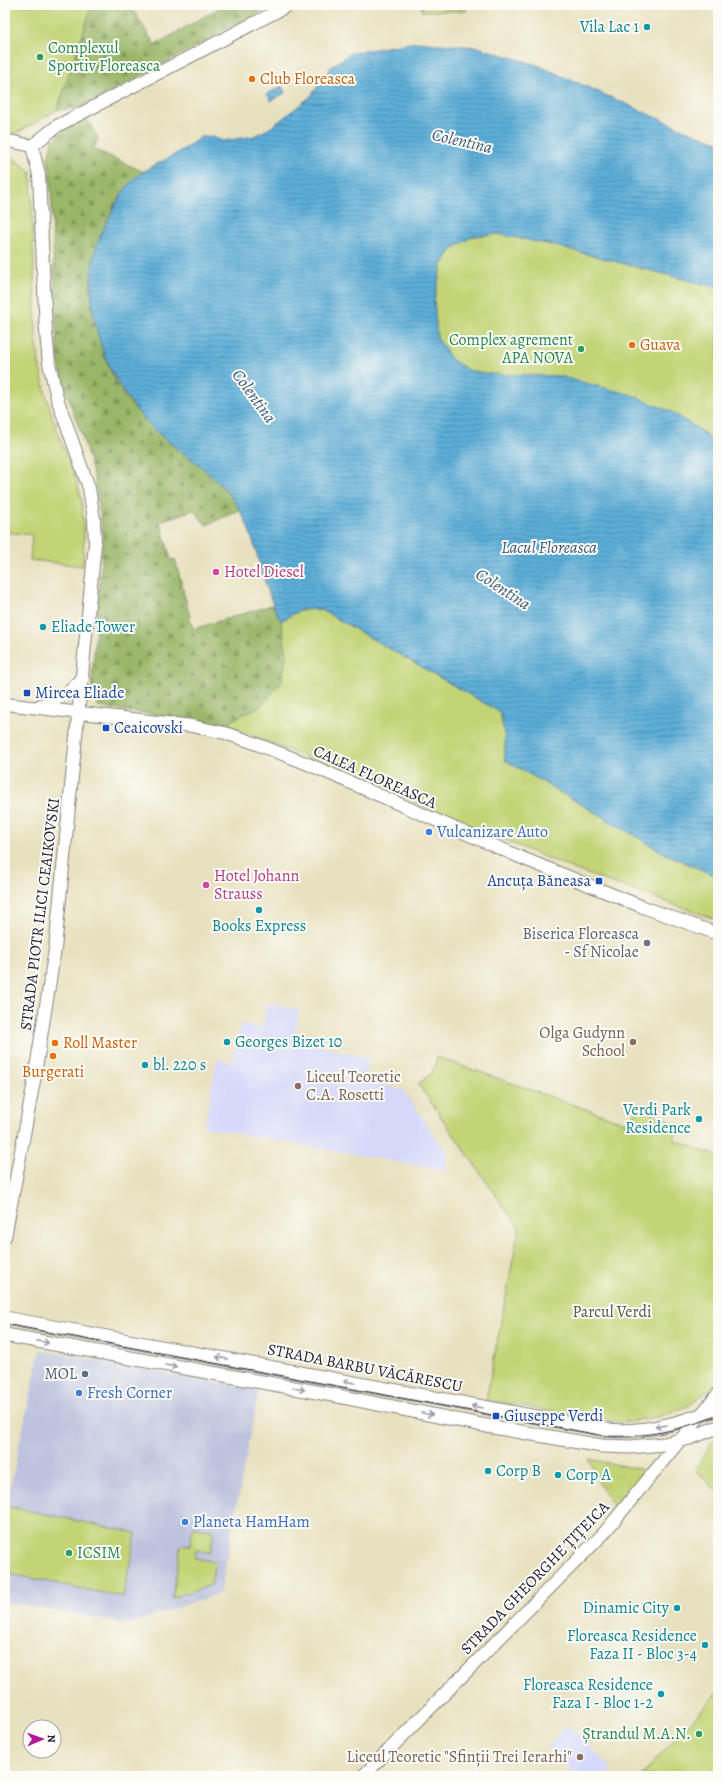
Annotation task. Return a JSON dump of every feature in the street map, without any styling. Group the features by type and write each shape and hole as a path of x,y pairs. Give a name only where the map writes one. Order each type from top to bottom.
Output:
{"main road":[{"name":"STRADA BARBU VĂCĂRESCU","path":"5,1318 598,1429 619,1431 646,1429 671,1424 718,1409"},
{"name":"STRADA BARBU VĂCĂRESCU","path":"5,1335 338,1396 476,1424 576,1442 620,1447 679,1441 718,1428"}],"street":[{"path":"5,140 32,146 57,126 289,5"},
{"name":"STRADA PIOTR ILICI CEAIKOVSKI","path":"5,1237 34,1081 55,949 80,712 94,558 94,519 89,488 60,405 49,363 46,333 39,174 32,146"},
{"path":"36,707 65,695 83,678"},
{"name":"CALEA FLOREASCA","path":"5,704 192,726 225,733 308,764 522,858 643,907 718,934"},
{"name":"STRADA GHEORGHE ȚIȚEICA","path":"363,1776 604,1533 698,1416 718,1394"}],"shaded area":[{"name":"Liceul Teoretic C.A. Rosetti","path":"267,1002 299,1010 294,1040 369,1058 365,1082 403,1090 448,1154 445,1171 204,1127 217,1059 232,1062 241,1024 262,1028"},
{"path":"40,1350 259,1390 220,1593 129,1624 5,1602 5,1510"},
{"name":"Liceul Teoretic \"Sfinții Trei Ierarhi\"","path":"568,1725 612,1768 604,1776 577,1776 547,1747"}],"green space":[{"name":"Complexul Sportiv Floreasca","path":"5,5 92,5 57,110 15,134 5,132"},
{"path":"92,5 130,5 155,45 224,5 273,5 81,108 57,110"},
{"path":"422,5 466,5 466,11 422,11"},
{"path":"85,116 98,138 94,149 144,172 119,198 107,219 99,242 91,274 93,312 102,349 109,367 117,384 138,412 205,470 230,496 240,510 206,525 194,510 160,521 171,560 175,559 193,629 272,605 281,621 287,654 282,681 262,705 225,724 99,707 91,692 103,536 95,481 82,435 73,412 59,365 51,189 48,158 52,142 67,127"},
{"path":"5,154 8,154 31,172 36,334 39,364 47,399 60,439 76,479 82,501 84,533 83,566 30,560 32,535 5,532"},
{"name":"Complex agrement APA NOVA","path":"498,234 552,245 718,288 718,455 707,435 670,411 559,376 488,374 468,370 452,360 437,338 434,300 442,265 452,249 473,236"},
{"path":"320,609 500,712 505,738 505,760 666,854 718,877 718,920 576,870 225,724 262,705 282,681 287,654 281,621 300,610"},
{"name":"Parcul Verdi","path":"437,1057 631,1125 637,1108 680,1125 674,1140 718,1156 718,1382 690,1405 657,1417 616,1422 486,1400 519,1228 418,1084 432,1073"},
{"path":"718,1439 718,1492 695,1470 712,1442"},
{"path":"589,1459 649,1471 617,1511 600,1485"},
{"name":"ICSIM","path":"6,1506 136,1533 123,1597 5,1573"},
{"path":"193,1527 214,1531 210,1553 196,1550 195,1558 215,1562 211,1585 172,1598 181,1545 190,1546"},
{"name":"Ștrandul M.A.N.","path":"718,1692 718,1776 641,1776"}],"water":[{"name":"Lacul Floreasca","path":"416,42 477,47 537,65 685,130 718,142 718,288 552,245 498,234 473,236 452,249 442,265 434,300 437,338 452,360 468,370 488,374 559,376 632,395 670,411 707,435 718,455 718,877 666,854 505,760 505,738 500,712 320,609 300,610 281,621 268,591 248,527 232,498 213,477 157,432 132,405 109,366 101,345 95,323 92,301 91,279 94,256 100,236 117,203 125,189 136,177 145,170 178,152 201,137 210,136 223,141 254,136 270,128 310,97 332,66 351,53"},
{"path":"282,86 285,93 271,101 267,94"}],"tram line":[{"path":"5,1324 605,1436 634,1436 663,1432 691,1425 718,1415"}],"place":[{"name":"Vila Lac 1","path":"647,27"},
{"name":"Complexul Sportiv Floreasca","path":"40,57"},
{"name":"Club Floreasca","path":"252,79"},
{"name":"Guava","path":"632,345"},
{"name":"Complex agrement APA NOVA","path":"581,349"},
{"name":"Hotel Diesel","path":"216,572"},
{"name":"Eliade Tower","path":"43,627"},
{"name":"Mircea Eliade","path":"27,693"},
{"name":"Ceaicovski","path":"106,728"},
{"name":"Vulcanizare Auto","path":"429,832"},
{"name":"Ancuța Băneasa","path":"599,881"},
{"name":"Hotel Johann Strauss","path":"206,885"},
{"name":"Books Express","path":"259,910"},
{"name":"Biserica Floreasca - Sf Nicolae","path":"647,943"},
{"name":"Georges Bizet 10","path":"227,1042"},
{"name":"Olga Gudynn School","path":"633,1042"},
{"name":"Roll Master","path":"55,1043"},
{"name":"Burgerati","path":"53,1056"},
{"name":"bl. 220 s","path":"145,1065"},
{"name":"Liceul Teoretic C.A. Rosetti","path":"298,1086"},
{"name":"Verdi Park Residence","path":"699,1119"},
{"name":"MOL","path":"85,1374"},
{"name":"Fresh Corner","path":"79,1393"},
{"name":"Giuseppe Verdi","path":"496,1416"},
{"name":"Corp B","path":"488,1471"},
{"name":"Corp A","path":"558,1475"},
{"name":"Planeta HamHam","path":"185,1522"},
{"name":"ICSIM","path":"69,1553"},
{"name":"Dinamic City","path":"677,1608"},
{"name":"Floreasca Residence Faza II - Bloc 3-4","path":"705,1645"},
{"name":"Floreasca Residence Faza I - Bloc 1-2","path":"661,1694"},
{"name":"Ștrandul M.A.N.","path":"699,1734"},
{"name":"Liceul Teoretic \"Sfinții Trei Ierarhi\"","path":"580,1757"}],"water label":[{"name":"Colentina","path":"462,141"},
{"name":"Colentina","path":"254,396"},
{"name":"Colentina","path":"503,589"}]}
